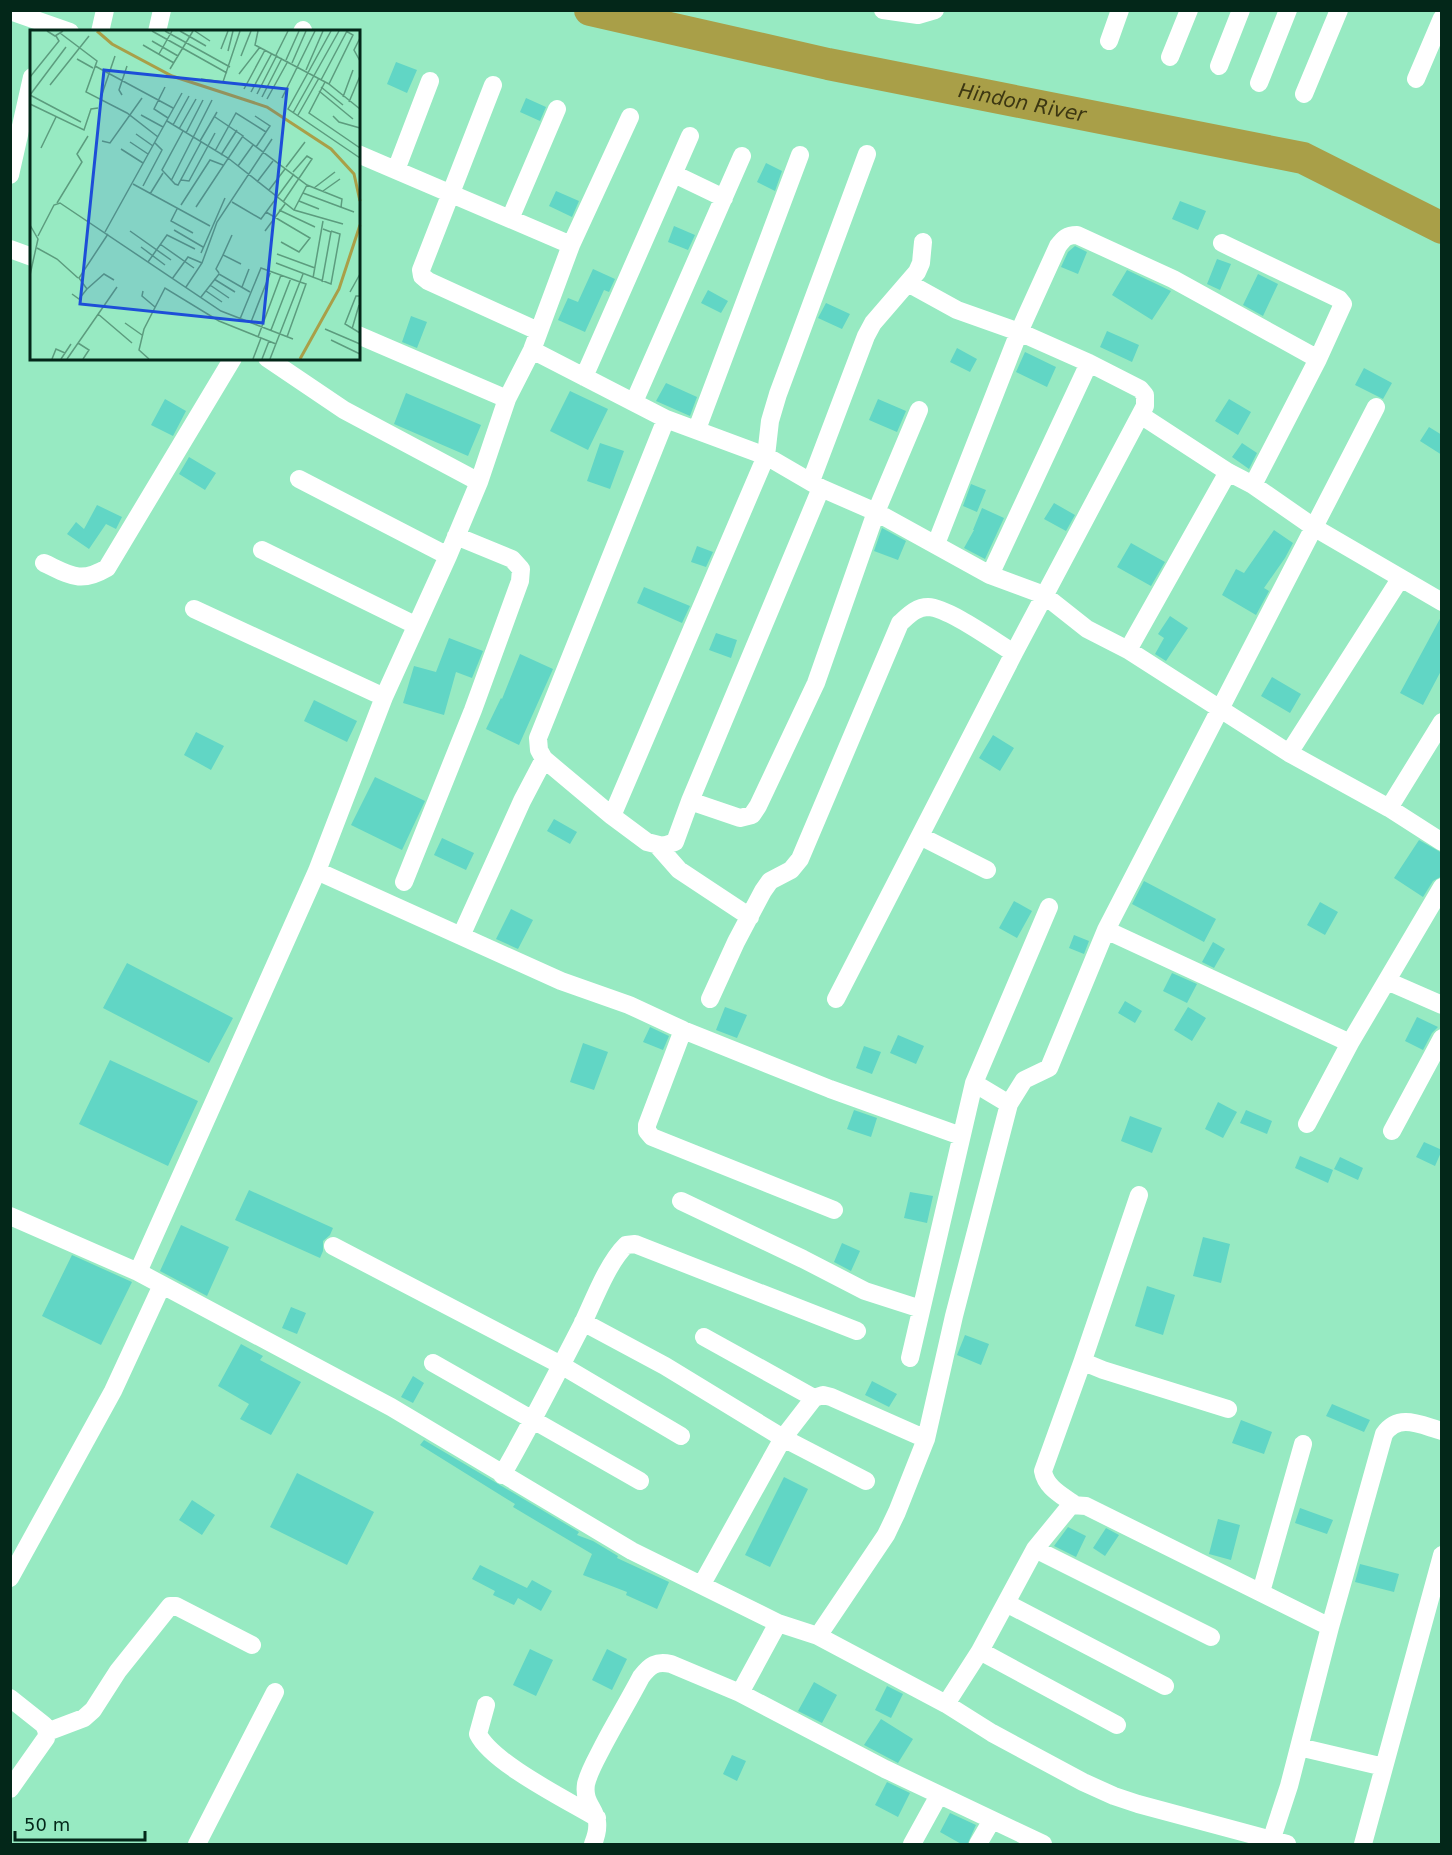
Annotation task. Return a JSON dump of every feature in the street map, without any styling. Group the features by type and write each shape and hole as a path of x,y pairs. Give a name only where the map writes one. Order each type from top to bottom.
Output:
{"street":[{"path":"100,30 105,10"},
{"path":"157,30 162,10"},
{"path":"883,10 918,15 935,10"},
{"path":"1109,41 1120,10"},
{"path":"1170,57 1189,10"},
{"path":"1219,66 1241,10"},
{"path":"1259,84 1288,10"},
{"path":"1304,94 1339,10"},
{"path":"10,11 65,30"},
{"path":"1416,79 1442,18"},
{"path":"396,170 430,81"},
{"path":"493,85 421,270 422,276 428,281 538,331"},
{"path":"10,175 30,86"},
{"path":"510,219 557,109"},
{"path":"138,1272 317,871 384,697 479,482 507,399 532,350 571,244 630,117"},
{"path":"584,377 690,136"},
{"path":"612,816 766,456 770,421 778,394 867,154"},
{"path":"360,155 571,244"},
{"path":"697,429 800,155"},
{"path":"634,402 742,156"},
{"path":"674,174 724,198"},
{"path":"936,544 1019,332 1058,246 1063,238 1069,235 1077,235 1173,279 1318,359"},
{"path":"666,419 538,738 539,750 544,759 647,842 663,846 675,842 816,484 866,336 873,323 917,272 921,263 923,242"},
{"path":"1222,243 1343,304 1318,359 1253,485"},
{"path":"10,249 30,256"},
{"path":"836,999 1044,595 1142,416 1145,406 1145,395 1140,389 1019,332 957,310 908,283"},
{"path":"360,336 507,399"},
{"path":"532,350 666,419 766,456 816,484 876,512 990,575 1044,595 1087,629 1128,650 1289,753 1389,808 1442,842"},
{"path":"44,563 74,577 92,577 107,568 232,360"},
{"path":"270,360 344,410 479,482"},
{"path":"990,575 1089,363"},
{"path":"818,1636 886,1535 926,1439 954,1316 1009,1104 1024,1080 1049,1068 1106,930 1376,407"},
{"path":"690,801 740,818 752,815 758,806 816,683 876,512 920,410"},
{"path":"1142,416 1228,472 1253,485 1315,528 1442,602"},
{"path":"1128,650 1228,472"},
{"path":"299,479 448,556"},
{"path":"404,882 473,710 520,581 520,569 512,559 456,536"},
{"path":"262,550 415,625"},
{"path":"1289,753 1400,579"},
{"path":"710,999 736,942 770,881 791,870 800,860 900,623 912,612 926,607 944,611 1014,653"},
{"path":"194,609 384,697"},
{"path":"1389,808 1442,722"},
{"path":"461,936 522,801 544,759"},
{"path":"920,836 987,870"},
{"path":"657,845 679,870 750,917"},
{"path":"317,871 561,981 629,1005 683,1030 831,1089 961,1136"},
{"path":"1307,1124 1350,1043 1442,887"},
{"path":"910,1358 974,1083 1049,908"},
{"path":"1106,930 1350,1043"},
{"path":"1387,981 1442,1005"},
{"path":"683,1030 646,1125 652,1137 834,1210"},
{"path":"1392,1131 1442,1038"},
{"path":"974,1083 1009,1104"},
{"path":"1075,1505 1050,1487 1044,1479 1043,1472 1139,1195"},
{"path":"681,1201 864,1291 921,1309"},
{"path":"10,1216 138,1272 391,1407 632,1551 778,1623 818,1636 945,1704 992,1733 1114,1796 1279,1843 1289,1786 1330,1627 1384,1434 1391,1425 1404,1421 1442,1431"},
{"path":"502,1475 533,1421 620,1251 626,1245 634,1244 857,1331"},
{"path":"333,1246 561,1365 681,1436"},
{"path":"10,1578 113,1390 162,1285"},
{"path":"583,1322 665,1366 783,1438 866,1481"},
{"path":"704,1337 814,1398"},
{"path":"1083,1360 1102,1370 1228,1409"},
{"path":"433,1363 640,1481"},
{"path":"702,1584 783,1438 814,1398 823,1395 831,1397 926,1439"},
{"path":"1261,1592 1303,1443"},
{"path":"945,1704 980,1651 1035,1549 1067,1508 1075,1505 1086,1506 1330,1627"},
{"path":"1035,1549 1211,1637"},
{"path":"1363,1845 1442,1556"},
{"path":"1006,1603 1165,1686"},
{"path":"47,1732 84,1718 93,1710 118,1671 170,1606 176,1606 252,1645"},
{"path":"740,1693 778,1623"},
{"path":"980,1651 1117,1725"},
{"path":"593,1845 598,1831 598,1819 588,1801 586,1785 593,1765 649,1666 659,1662 671,1664 740,1693 885,1769 1043,1845"},
{"path":"197,1845 275,1692"},
{"path":"10,1698 44,1725 47,1732 46,1738 10,1789"},
{"path":"486,1705 477,1734 482,1743 506,1764 598,1819"},
{"path":"1299,1748 1384,1767"},
{"path":"912,1845 939,1795"},
{"path":"978,1845 992,1820"}],"building":[{"path":"396,62 417,70 407,93 387,84"},
{"path":"526,98 546,107 540,121 520,112"},
{"path":"766,163 782,171 775,191 757,182"},
{"path":"556,191 579,201 572,217 549,206"},
{"path":"1180,201 1206,211 1198,230 1172,219"},
{"path":"674,226 695,235 688,250 668,242"},
{"path":"1075,246 1087,252 1078,274 1061,267 1068,252"},
{"path":"1217,259 1231,264 1220,290 1207,284"},
{"path":"593,269 615,279 609,292 604,290 585,332 558,320 568,298 578,302"},
{"path":"1127,270 1171,291 1152,320 1112,295"},
{"path":"1258,274 1278,284 1263,316 1243,305"},
{"path":"708,290 728,301 721,313 701,303"},
{"path":"826,303 850,314 842,329 818,318"},
{"path":"411,316 427,322 417,348 402,342"},
{"path":"1107,331 1139,345 1132,362 1100,347"},
{"path":"957,348 977,359 970,372 950,362"},
{"path":"1025,352 1056,367 1047,387 1016,372"},
{"path":"1364,368 1392,383 1383,399 1355,385"},
{"path":"666,383 697,397 690,416 656,401"},
{"path":"570,391 608,409 588,450 550,431"},
{"path":"406,393 481,425 468,456 394,424"},
{"path":"165,399 186,411 173,436 151,425"},
{"path":"878,399 906,411 897,432 869,420"},
{"path":"1229,399 1251,412 1238,435 1215,421"},
{"path":"1429,427 1442,435 1442,455 1420,441"},
{"path":"600,443 624,451 610,489 587,481"},
{"path":"1242,443 1257,453 1249,469 1232,457"},
{"path":"189,457 216,473 205,490 179,474"},
{"path":"971,484 986,490 977,512 963,506"},
{"path":"1054,503 1075,515 1066,531 1044,519"},
{"path":"97,505 122,517 116,529 106,524 89,549 67,534 76,522 84,529"},
{"path":"982,508 1004,518 985,559 964,548"},
{"path":"882,528 906,541 898,560 874,551"},
{"path":"1274,530 1293,543 1264,588 1269,591 1256,615 1222,595 1236,569 1244,573"},
{"path":"1131,543 1165,562 1151,586 1117,567"},
{"path":"697,546 713,552 706,567 691,562"},
{"path":"644,587 690,606 682,623 637,603"},
{"path":"1442,615 1442,669 1423,705 1400,693"},
{"path":"1170,616 1188,628 1166,661 1155,654 1164,638 1158,634"},
{"path":"716,633 737,640 731,658 709,650"},
{"path":"449,638 483,651 472,678 456,672 444,715 403,703 414,666 436,672"},
{"path":"520,654 553,669 519,745 486,729 502,699"},
{"path":"1272,677 1301,694 1290,713 1261,696"},
{"path":"314,700 357,721 347,742 304,721"},
{"path":"196,732 224,746 211,770 184,755"},
{"path":"993,735 1014,748 1000,771 979,758"},
{"path":"375,777 425,801 402,850 351,825"},
{"path":"554,819 577,832 570,844 547,831"},
{"path":"442,838 474,853 466,870 434,855"},
{"path":"1419,840 1442,853 1442,876 1433,881 1423,897 1394,878"},
{"path":"1144,881 1216,919 1204,942 1132,904"},
{"path":"1014,901 1032,911 1017,938 999,928"},
{"path":"1320,902 1338,912 1325,935 1307,925"},
{"path":"511,909 533,920 518,949 496,939"},
{"path":"1074,935 1089,941 1084,954 1069,948"},
{"path":"1213,942 1225,949 1214,968 1202,962"},
{"path":"127,963 233,1018 209,1063 103,1008"},
{"path":"1172,973 1197,984 1187,1003 1163,991"},
{"path":"1125,1001 1142,1011 1135,1023 1118,1013"},
{"path":"725,1007 747,1015 737,1038 716,1030"},
{"path":"1188,1007 1206,1018 1192,1041 1174,1030"},
{"path":"1417,1017 1438,1027 1423,1050 1405,1041"},
{"path":"650,1027 669,1036 663,1050 643,1042"},
{"path":"898,1035 924,1046 916,1064 890,1053"},
{"path":"583,1043 608,1052 594,1090 570,1082"},
{"path":"864,1046 881,1052 872,1074 856,1068"},
{"path":"110,1060 198,1101 168,1166 79,1124"},
{"path":"1218,1102 1237,1112 1223,1138 1205,1129"},
{"path":"854,1110 877,1118 871,1137 847,1129"},
{"path":"1246,1110 1272,1121 1267,1134 1240,1123"},
{"path":"1130,1116 1162,1128 1152,1153 1121,1141"},
{"path":"1424,1142 1442,1150 1435,1166 1416,1157"},
{"path":"1300,1156 1333,1170 1328,1183 1295,1168"},
{"path":"1340,1157 1363,1168 1358,1180 1334,1169"},
{"path":"249,1190 333,1228 330,1235 323,1241 320,1258 235,1220"},
{"path":"910,1192 933,1196 927,1223 904,1218"},
{"path":"181,1225 229,1247 207,1296 160,1271"},
{"path":"1203,1237 1230,1244 1221,1283 1193,1276"},
{"path":"842,1243 860,1251 851,1271 834,1262"},
{"path":"72,1255 132,1282 101,1345 42,1316"},
{"path":"1147,1286 1175,1295 1163,1335 1135,1326"},
{"path":"291,1307 306,1313 297,1334 282,1328"},
{"path":"965,1335 989,1344 981,1365 957,1355"},
{"path":"241,1344 263,1356 260,1360 301,1382 271,1435 240,1419 249,1404 218,1386"},
{"path":"413,1376 424,1383 413,1403 401,1397"},
{"path":"872,1381 897,1394 889,1407 865,1395"},
{"path":"1332,1404 1370,1420 1364,1432 1326,1416"},
{"path":"1241,1420 1272,1432 1264,1454 1232,1443"},
{"path":"424,1440 579,1532 577,1535 593,1541 618,1556 617,1558 669,1582 657,1609 626,1595 627,1592 583,1575 592,1554 513,1507 515,1504 420,1445"},
{"path":"297,1473 374,1512 347,1565 270,1527"},
{"path":"784,1477 808,1489 770,1567 745,1555"},
{"path":"192,1500 215,1515 202,1535 179,1520"},
{"path":"1300,1508 1333,1520 1327,1534 1295,1523"},
{"path":"1218,1519 1240,1525 1231,1560 1209,1554"},
{"path":"1068,1527 1086,1536 1076,1557 1054,1546"},
{"path":"1106,1528 1119,1535 1105,1556 1093,1548"},
{"path":"1360,1564 1399,1574 1394,1592 1355,1582"},
{"path":"480,1565 527,1588 532,1580 552,1591 541,1611 518,1598 514,1605 493,1595 495,1591 472,1579"},
{"path":"530,1649 553,1660 536,1696 513,1685"},
{"path":"607,1649 627,1659 612,1690 592,1680"},
{"path":"814,1682 837,1695 822,1723 798,1711"},
{"path":"887,1686 903,1694 891,1718 875,1710"},
{"path":"881,1719 913,1739 898,1763 864,1745"},
{"path":"732,1755 746,1761 737,1781 723,1774"},
{"path":"887,1782 910,1793 898,1817 875,1805"},
{"path":"950,1813 976,1825 967,1845 940,1832"}],"waterway":[{"name":"Hindon River","path":"590,10 828,64 1303,158 1442,228"}]}
